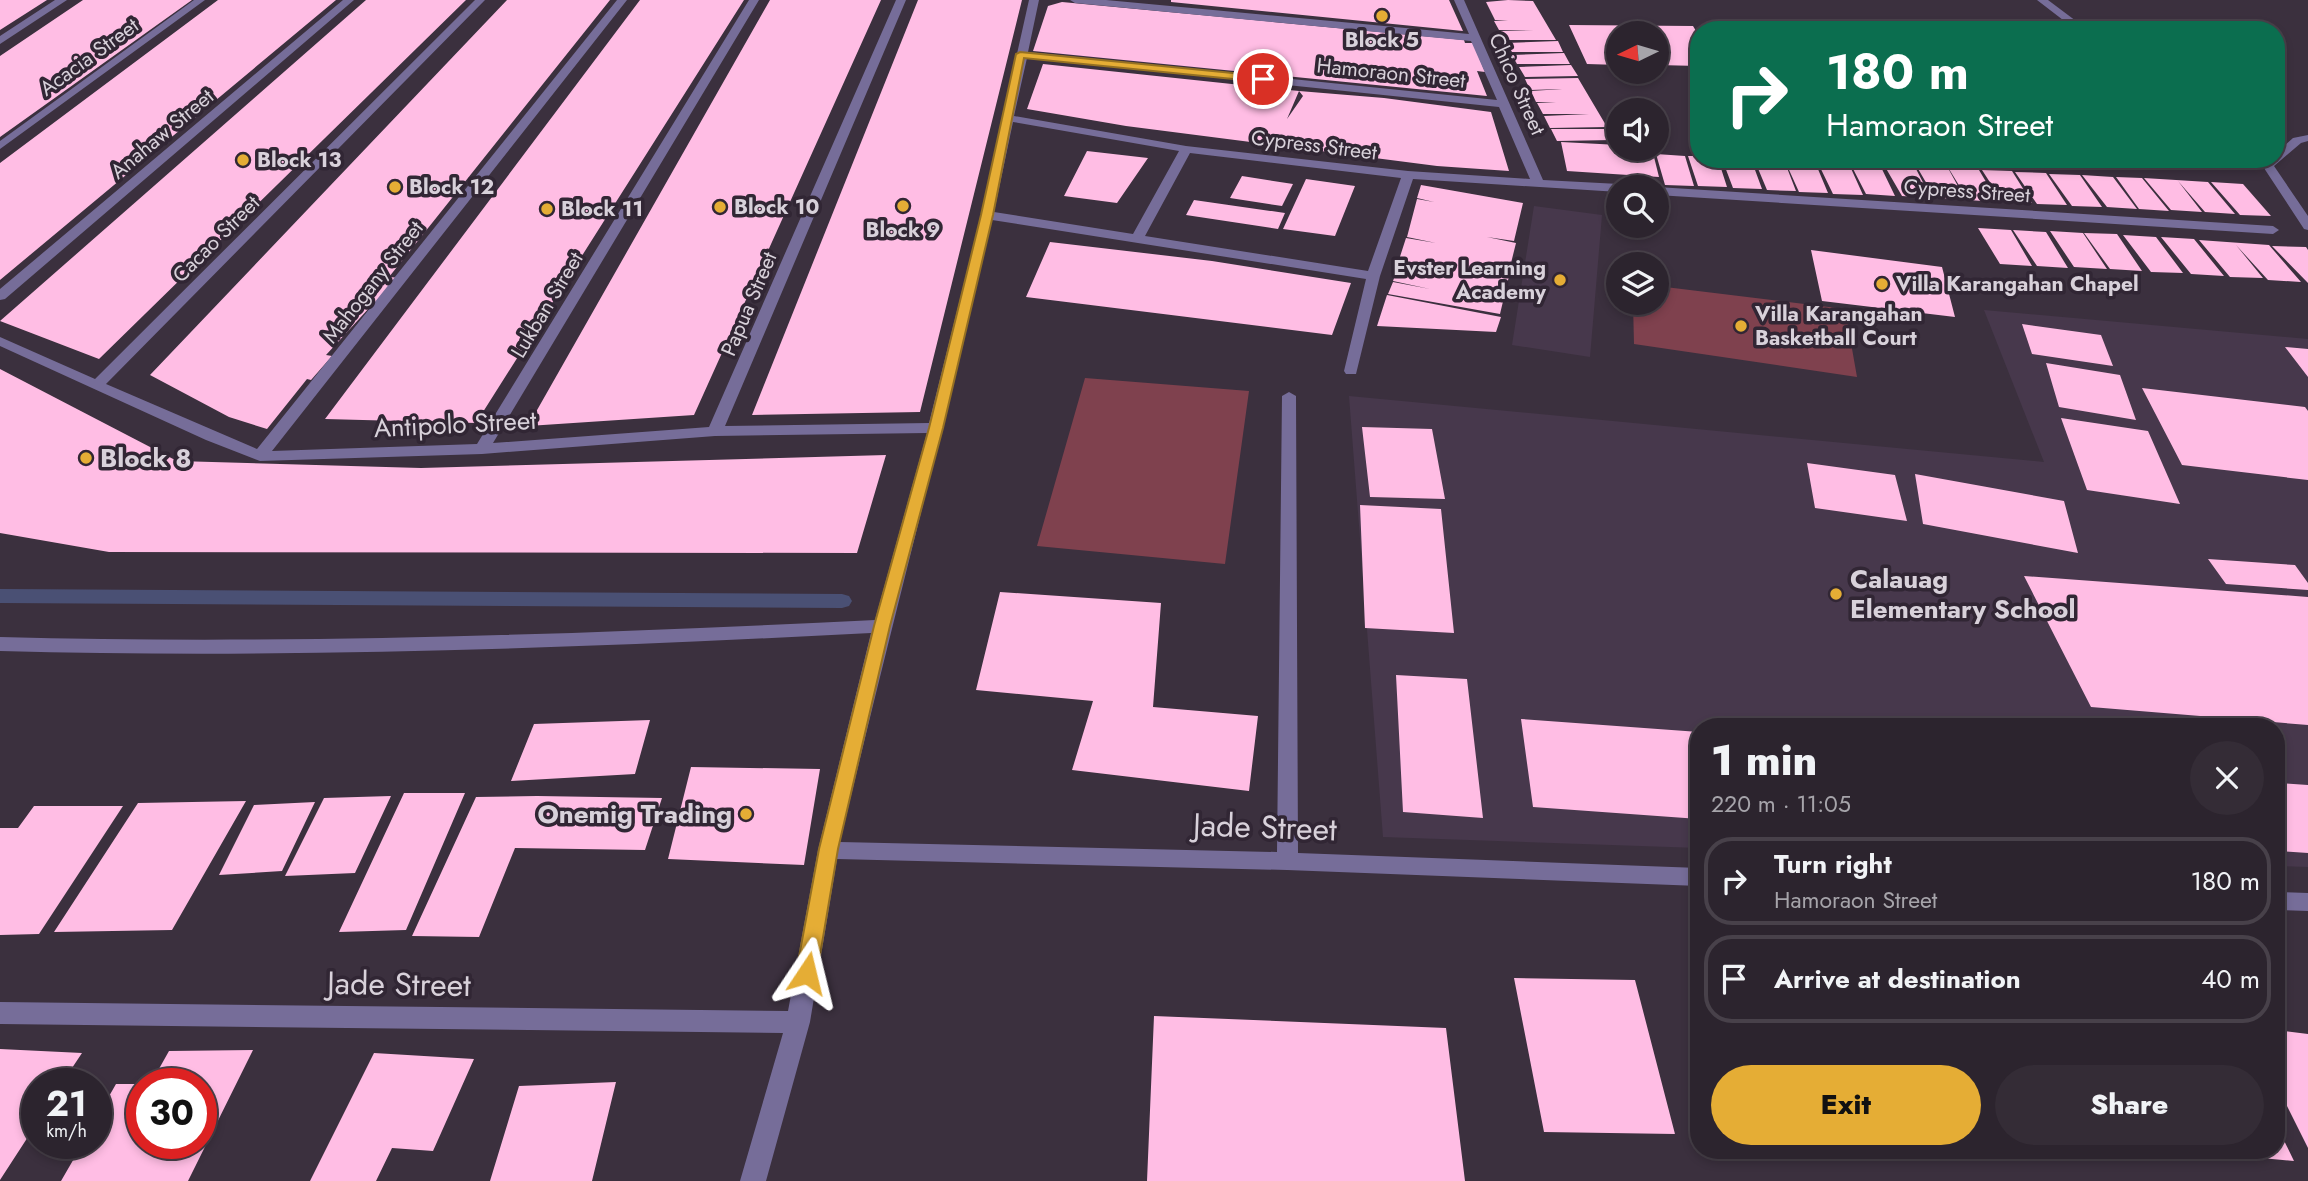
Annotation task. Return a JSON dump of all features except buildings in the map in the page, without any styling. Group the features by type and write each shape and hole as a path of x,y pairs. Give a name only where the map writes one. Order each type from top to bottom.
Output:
{"street":[{"path":"0,41 62,0"},
{"name":"Acacia Street","path":"0,146 201,0"},
{"name":"Anahaw Street","path":"0,296 349,0"},
{"name":"Cacao Street","path":"97,385 481,0"},
{"name":"Mahogany Street","path":"260,456 622,0"},
{"name":"Lukban Street","path":"482,449 754,0"},
{"name":"Papua Street","path":"715,431 901,0"},
{"path":"753,1181 798,1022 828,849 882,626 936,428 987,215 1020,54 1034,0"},
{"path":"1075,0 1476,38"},
{"name":"Chico Street","path":"1459,0 1538,183"},
{"path":"2042,0 2071,21"},
{"name":"Hamoraon Street","path":"1020,54 1506,104"},
{"name":"Cypress Street","path":"1008,118 1186,149 1408,175 1606,187"},
{"path":"2285,149 2297,141 2308,138"},
{"path":"1137,239 1186,149"},
{"path":"2275,168 2308,226"},
{"path":"1351,371 1373,276 1408,175"},
{"name":"Cypress Street","path":"1669,192 2273,230"},
{"path":"987,215 1373,276"},
{"name":"Antipolo Street","path":"0,341 211,437 260,456 482,449 715,431 936,428"},
{"path":"1287,861 1289,396"},
{"path":"0,645 103,648 550,643 882,626"},
{"name":"Jade Street","path":"828,849 1287,861 1690,877"},
{"path":"2285,901 2308,902"},
{"name":"Jade Street","path":"0,1013 798,1022"}],"shaded area":[{"name":"Evster Learning Academy","path":"1534,206 1602,215 1590,357 1512,345"},
{"name":"Villa Karangahan Basketball Court","path":"1669,287 1845,309 1857,377 1634,344 1633,315 1669,315"},
{"name":"Calauag Elementary School","path":"1984,310 2308,339 2308,867 2285,866 2285,718 1690,718 1690,848 1383,837 1349,396 2044,462"},
{"path":"1085,378 1249,391 1225,564 1037,546"}],"waterway":[{"path":"0,596 842,601"}],"place":[{"name":"Block 5","path":"1382,16"},
{"name":"Block 13","path":"243,160"},
{"name":"Block 12","path":"395,187"},
{"name":"Block 9","path":"903,206"},
{"name":"Block 10","path":"720,207"},
{"name":"Block 11","path":"547,209"},
{"name":"Evster Learning Academy","path":"1560,280"},
{"name":"Villa Karangahan Chapel","path":"1882,284"},
{"name":"Villa Karangahan Basketball Court","path":"1741,326"},
{"name":"Block 8","path":"86,458"},
{"name":"Calauag Elementary School","path":"1836,594"},
{"name":"Onemig Trading","path":"746,814"}],"route":[{"path":"807,973 828,849 882,626 936,428 987,215 1020,54 1263,79"}]}
